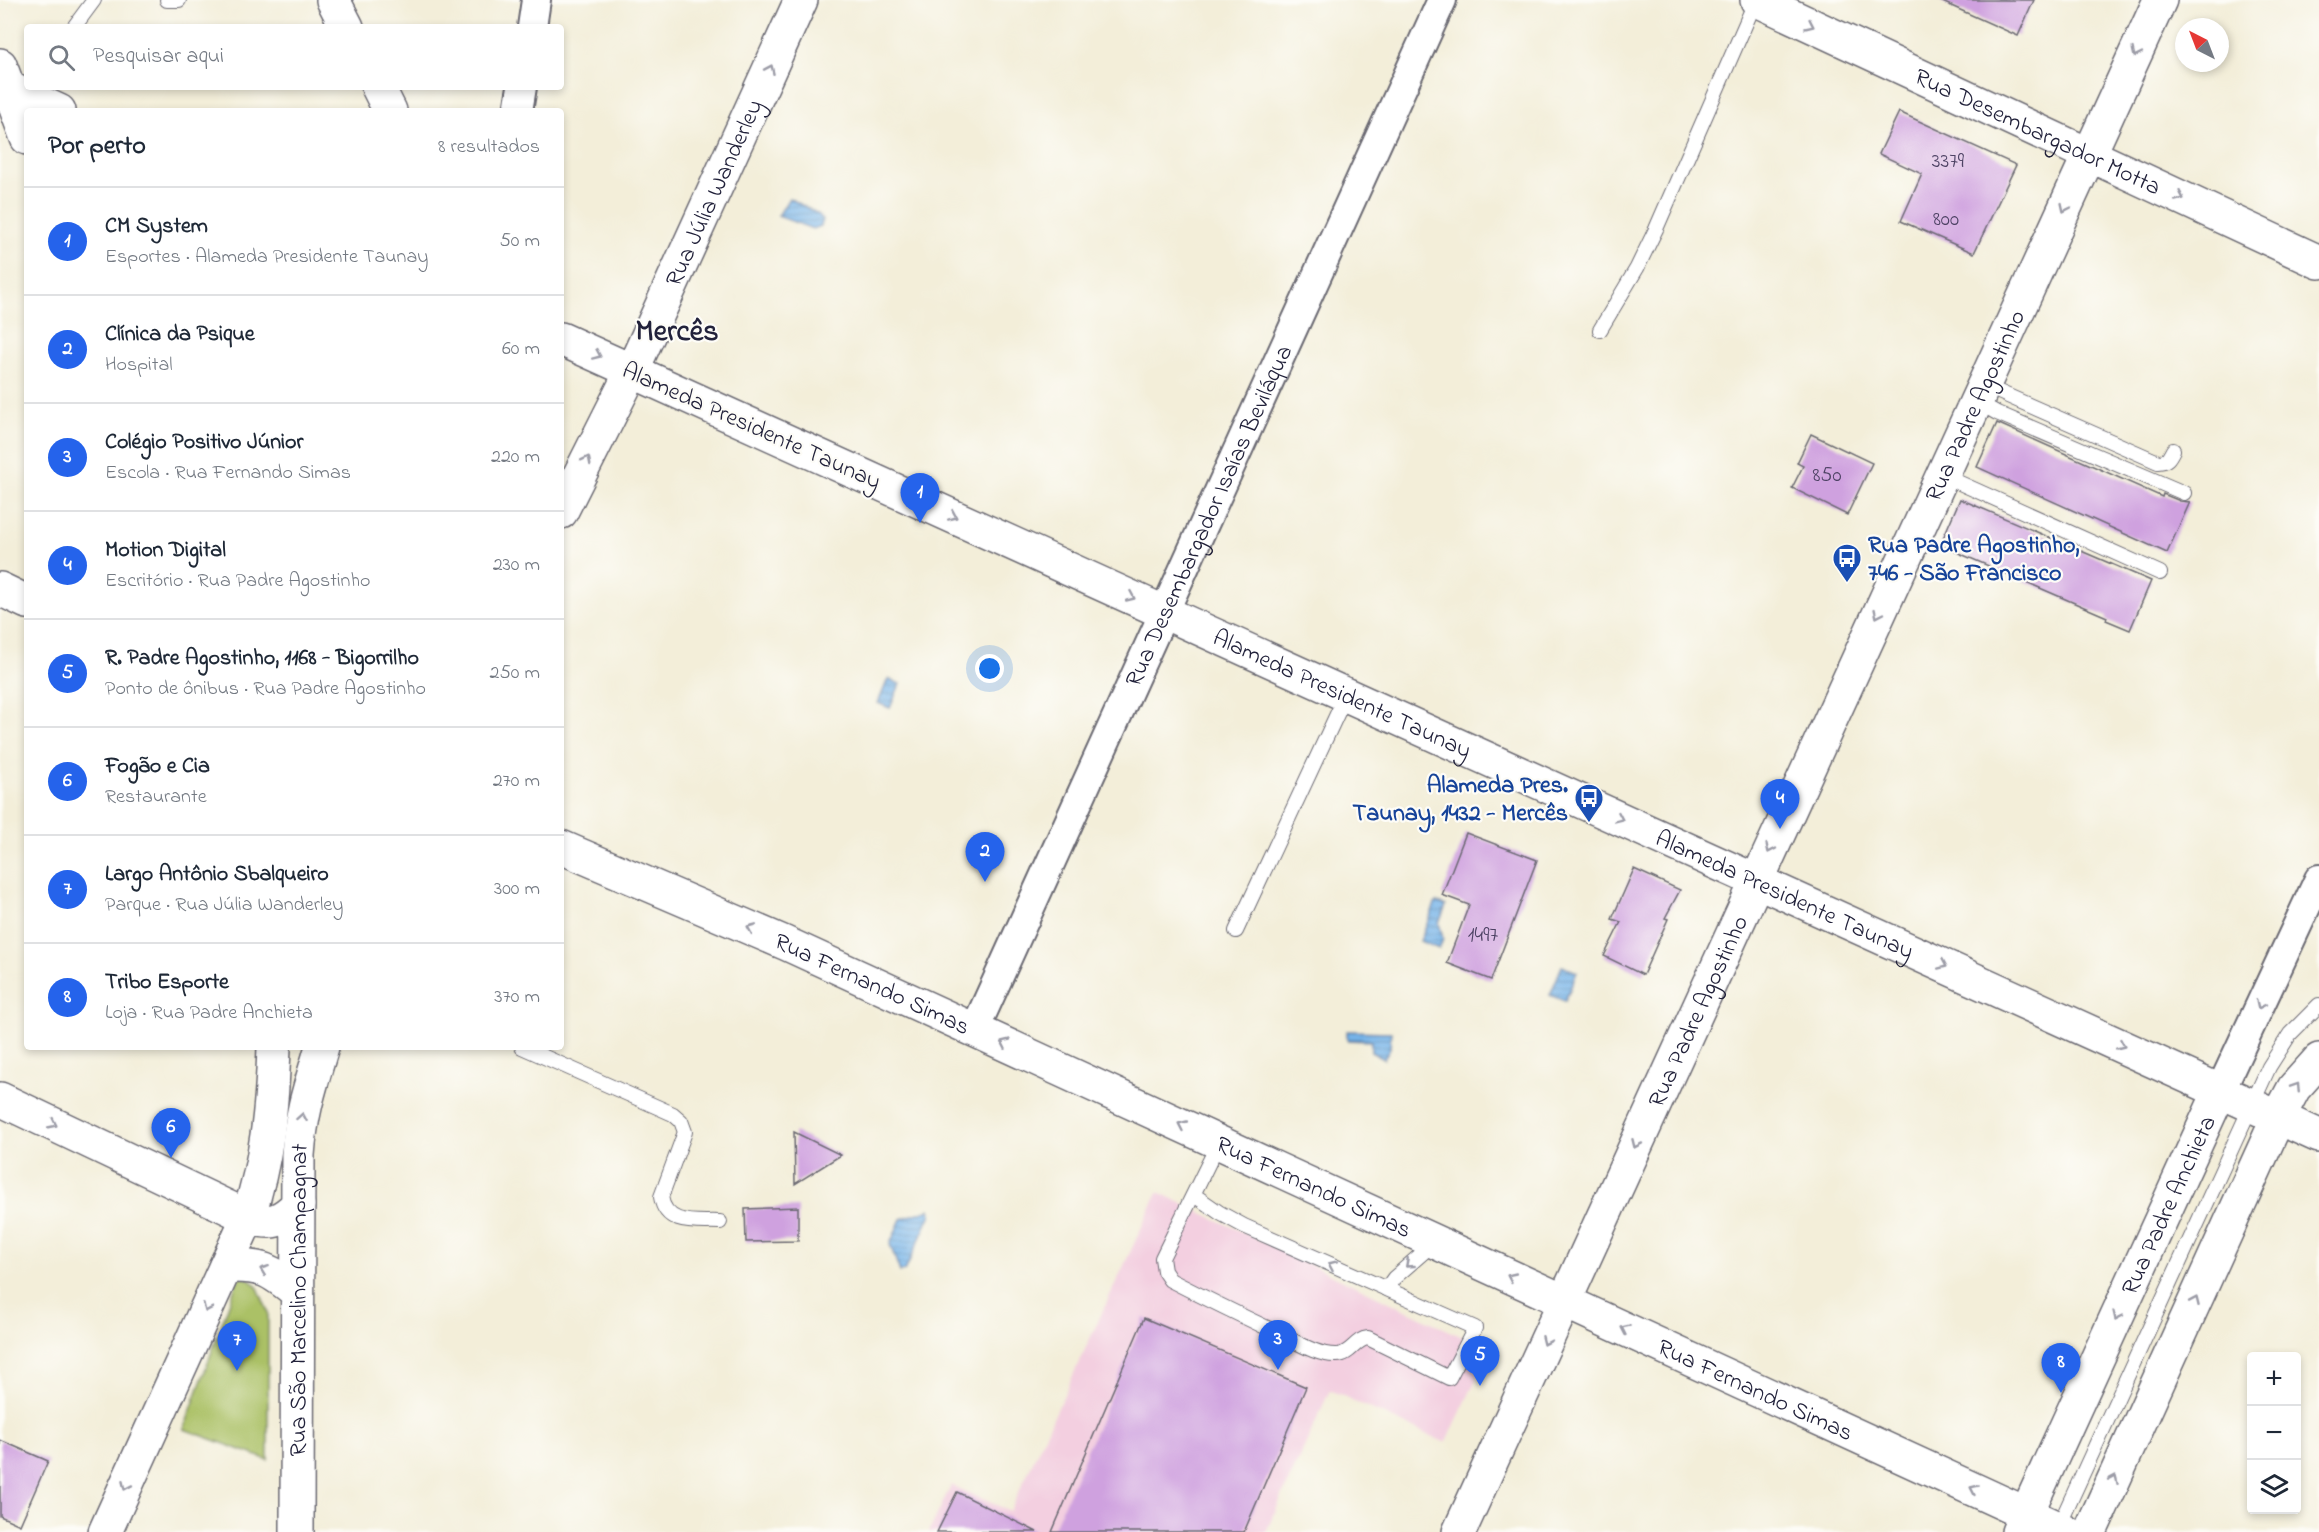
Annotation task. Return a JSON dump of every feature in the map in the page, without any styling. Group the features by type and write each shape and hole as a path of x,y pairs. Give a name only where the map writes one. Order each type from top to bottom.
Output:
{"main road":[{"path":"333,0 345,24"},
{"name":"Rua Júlia Wanderley","path":"564,506 632,371 801,0"},
{"name":"Rua Desembargador Motta","path":"1757,0 2319,262"},
{"name":"Rua Padre Agostinho","path":"1459,1532 2160,0"},
{"path":"13,84 54,108"},
{"path":"13,84 24,126"},
{"path":"380,90 388,108"},
{"name":"Alameda Presidente Taunay","path":"564,340 2319,1136"},
{"path":"0,589 24,601"},
{"name":"Rua Fernando Simas","path":"564,848 785,942 1564,1301 2023,1523 2060,1531"},
{"name":"Rua São Marcelino Champagnat","path":"248,1217 260,1182 268,1136 274,1050"},
{"name":"Rua São Marcelino Champagnat","path":"297,1532 300,1122 306,1094 318,1059"},
{"path":"2090,1532 2265,1111 2294,1088 2319,1060"},
{"name":"Rua Padre Anchieta","path":"2023,1523 2220,1090"},
{"path":"0,1098 248,1217 266,1223 282,1219 298,1205"},
{"path":"105,1532 248,1217"},
{"path":"226,1266 263,1268 280,1277 297,1292"}],"street":[{"path":"532,24 536,0"},
{"name":"Rua Desembargador Isaías Beviláqua","path":"975,1029 1442,0"},
{"path":"518,108 522,90"},
{"name":"Rua Padre Anchieta","path":"2220,1090 2319,879"}],"lane":[{"path":"76,24 94,0"},
{"path":"166,0 179,0"},
{"path":"1600,330 1637,268 1656,229 1757,0"},
{"path":"1979,393 2158,462 2169,459 2173,450"},
{"path":"1979,393 1997,413 2184,493"},
{"path":"1942,475 2160,573"},
{"path":"1236,931 1346,695"},
{"path":"2060,1531 2265,1111 2269,1067 2290,1034 2319,1005"},
{"path":"529,1050 673,1114 681,1121 685,1132 661,1197 663,1208 671,1216 682,1220 720,1222"},
{"path":"1194,1195 1244,1226 1474,1328 1449,1378 1368,1338 1362,1339 1341,1356 1329,1355 1267,1328 1170,1280 1164,1271 1162,1258 1219,1142"},
{"path":"1386,1289 1405,1267 1436,1242"}],"shaded area":[{"path":"1158,1192 1490,1350 1446,1443 1330,1390 1266,1532 929,1532 951,1485 1010,1511"}],"green space":[{"path":"239,1276 249,1279 258,1288 268,1312 268,1460 184,1429"}],"water":[{"path":"789,198 818,214 823,220 821,226 813,229 778,216"},
{"path":"888,679 900,684 890,708 878,703"},
{"path":"1436,902 1446,906 1439,923 1443,939 1439,949 1420,941"},
{"path":"1562,966 1577,972 1565,1001 1550,995"},
{"path":"1347,1031 1391,1032 1390,1048 1384,1059 1371,1052 1371,1041 1347,1040"},
{"path":"930,1209 931,1214 905,1271 900,1272 890,1244 901,1219"}],"building":[{"path":"1938,0 2034,0 2018,36"},
{"path":"1899,112 2016,165 1974,253 1901,221 1922,174 1879,154"},
{"path":"1997,423 2162,497 2163,494 2180,501 2190,502 2167,553 1977,467"},
{"path":"1811,434 1872,463 1847,515 1792,488 1803,466 1797,463"},
{"path":"1960,499 2151,581 2130,630 2106,620 2107,617 1940,545"},
{"path":"1466,833 1537,860 1491,980 1447,963 1469,905 1442,895"},
{"path":"1634,869 1680,890 1665,918 1668,919 1643,975 1604,956 1621,922 1612,919"},
{"path":"794,1132 841,1155 795,1184"},
{"path":"798,1207 798,1241 746,1242 745,1209"},
{"path":"1144,1318 1306,1387 1244,1532 1052,1532"},
{"path":"0,1440 48,1461 20,1525 0,1516"},
{"path":"957,1492 1037,1532 937,1532"}],"place":[{"name":"CM System","path":"920,523"},
{"name":"Rua Padre Agostinho, 746 - São Francisco","path":"1847,584"},
{"name":"Alameda Pres. Taunay, 1432 - Mercês","path":"1589,824"},
{"name":"Motion Digital","path":"1780,829"},
{"name":"Clínica da Psique","path":"985,882"},
{"name":"Fogão e Cia","path":"171,1158"},
{"name":"Colégio Positivo Júnior","path":"1278,1370"},
{"name":"Largo Antônio Sbalqueiro","path":"237,1371"},
{"name":"R. Padre Agostinho, 1168 - Bigorrilho","path":"1480,1386"},
{"name":"Tribo Esporte","path":"2061,1393"}],"district":[{"name":"Mercês","path":"677,330"}]}
